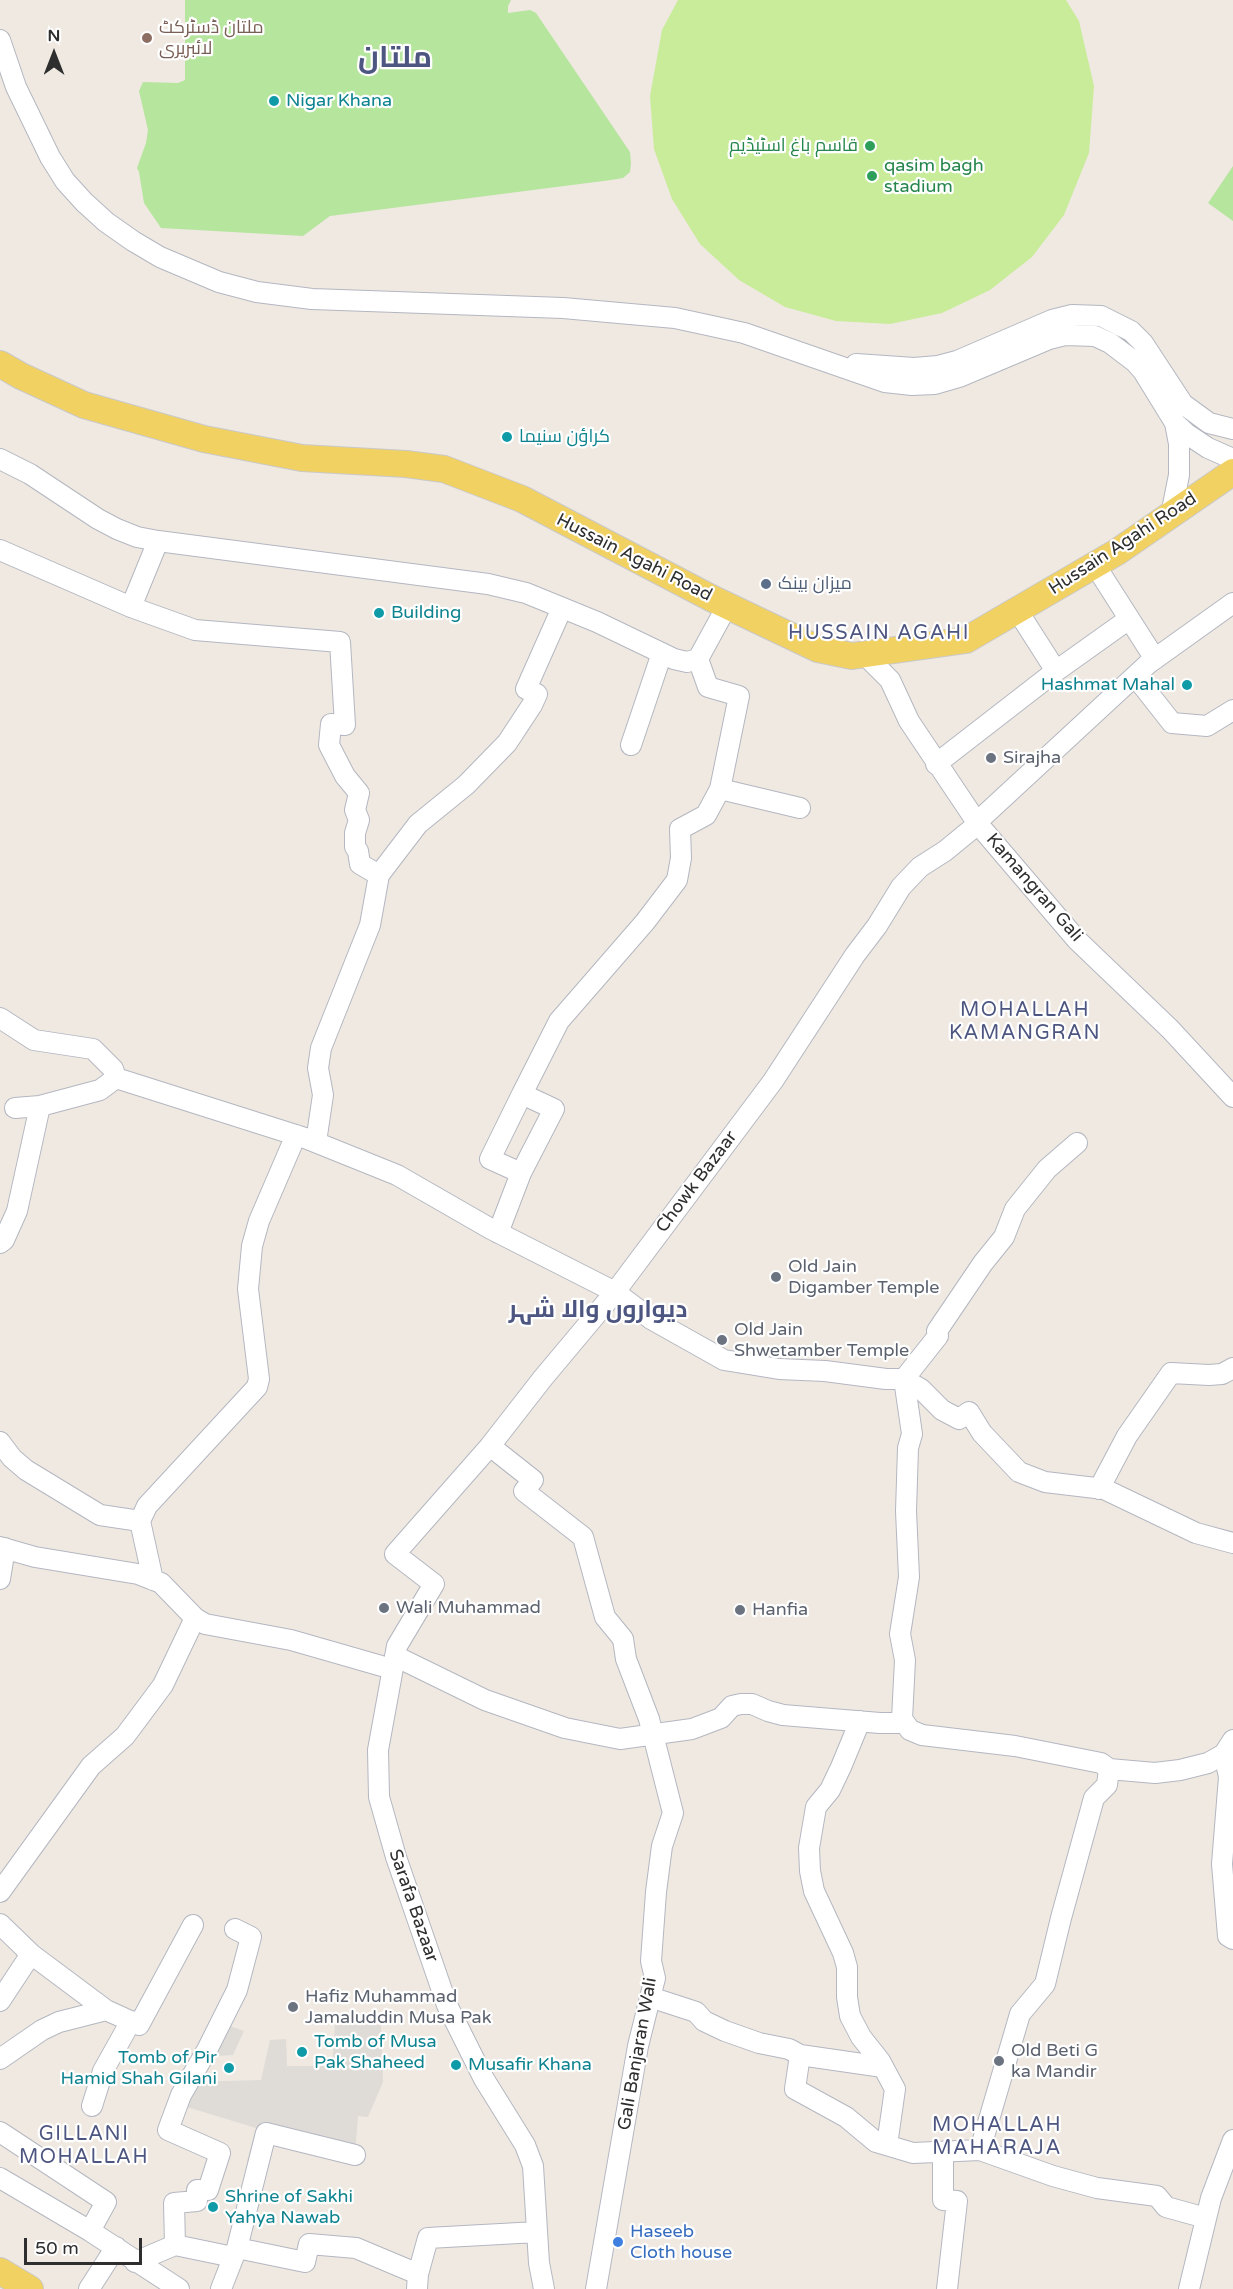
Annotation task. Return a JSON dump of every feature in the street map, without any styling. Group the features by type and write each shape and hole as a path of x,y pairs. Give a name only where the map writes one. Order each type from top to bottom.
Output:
{"main road":[{"name":"Hussain Agahi Road","path":"0,364 84,405 204,440 302,458 406,464 444,469 522,499 728,606 818,649 852,656 966,640 1095,565 1233,472"},
{"path":"0,2271 30,2289"}],"street":[{"path":"0,40 16,87 50,157 65,181 84,202 106,222 133,241 160,257 219,282 257,292 312,299 563,308 645,314 744,333 885,382 912,386 936,384 959,377 1065,334 1095,336 1110,343 1143,370 1175,423 1198,442 1233,459"},
{"path":"0,70 16,87"},
{"path":"827,361 892,368 938,366 957,361 1052,320 1072,315 1101,316 1131,331 1143,344 1183,404 1209,423 1233,429"},
{"path":"1171,515 1179,475 1179,444 1175,423"},
{"path":"0,459 30,474 117,530 158,541 488,584 526,593 687,662 698,658 728,606"},
{"path":"131,607 158,541"},
{"path":"0,550 131,607 195,630 340,642 345,725 331,724 329,745 345,776 359,793 355,810 359,820 355,833 355,847 360,864 379,876"},
{"path":"1095,565 1155,659"},
{"name":"Chowk Bazaar","path":"395,1657 434,1584 395,1554 489,1446 615,1292 773,1081 838,979 877,926 901,887 920,867 945,851 977,823 1135,676 1233,603"},
{"path":"316,1142 323,1095 318,1068 321,1048 370,925 379,876 417,824 466,785 507,743 537,694 525,689 562,608"},
{"path":"1017,610 1056,671"},
{"path":"936,764 1056,671 1129,619"},
{"path":"631,745 662,653"},
{"name":"Kamangran Gali","path":"865,655 890,680 909,721 977,823 1077,939 1170,1029 1233,1097"},
{"path":"521,1173 489,1159 559,1021 645,922 677,880 681,858 680,829 706,815 720,789 739,696 708,687 698,658"},
{"path":"1135,676 1172,723 1207,726 1233,710"},
{"path":"720,789 800,808"},
{"path":"0,1018 33,1040 93,1049 113,1069 116,1078"},
{"path":"15,1108 40,1106 100,1090 116,1078"},
{"path":"116,1078 296,1135 397,1175 498,1233 615,1292 651,1319 724,1359 779,1369 904,1379 921,1389 942,1410 959,1419 969,1413 982,1434 1019,1472 1045,1482 1104,1489 1196,1533 1233,1543"},
{"path":"498,1233 521,1173 554,1109 522,1094"},
{"path":"0,1243 4,1240 17,1211 40,1106"},
{"path":"153,1580 140,1521 147,1506 257,1387 259,1379 248,1289 252,1246 259,1221 296,1135"},
{"path":"1077,1143 1047,1168 1015,1209 1004,1237 983,1263 937,1331 938,1336 904,1379 912,1434 908,1448 906,1511 909,1577 900,1634 905,1660 902,1719 910,1730 922,1735 1015,1746 1101,1763 1109,1769 1155,1773 1208,1763 1228,1747"},
{"path":"1099,1489 1127,1436 1171,1373 1222,1374 1233,1368"},
{"path":"0,1442 12,1458 26,1470 100,1515 140,1521"},
{"name":"Gali Banjaran Wali","path":"489,1446 533,1480 524,1491 583,1537 605,1617 623,1639 626,1659 654,1735 673,1813 662,1846 656,1892 651,1961 655,1978 638,2046 596,2289"},
{"path":"0,1579 2,1547 35,1557 138,1574 161,1583 195,1618 205,1624 395,1657 485,1700 565,1728 620,1739 692,1729 721,1718 732,1706 741,1704 753,1704 783,1715 905,1723"},
{"path":"0,1892 91,1766 125,1737 163,1685 195,1618"},
{"name":"Sarafa Bazaar","path":"395,1657 378,1750 380,1797 396,1857 447,2005 484,2079 525,2145 533,2166 539,2263 544,2289"},
{"path":"860,1721 830,1790 816,1807 809,1848 810,1871 814,1891 843,1953 847,1967 850,2016 895,2089 887,2145"},
{"path":"1228,1747 1229,1777 1222,1864 1228,1936 1233,1939"},
{"path":"980,2150 1020,2014 1045,1984 1094,1798 1107,1785 1109,1769"},
{"path":"0,1924 31,1954 106,2010 139,2025 194,1925"},
{"path":"175,2245 174,2204 197,2201 197,2190 208,2190 220,2152 168,2130 181,2095 237,1990 251,1937 235,1929"},
{"path":"0,2001 31,1954"},
{"path":"650,1997 696,2012 704,2021 759,2043 789,2049 800,2055 883,2067"},
{"path":"0,2059 50,2026 106,2010"},
{"path":"92,2106 103,2072 131,2021"},
{"path":"800,2055 795,2089 846,2117 876,2142 913,2153 980,2150 1053,2176 1097,2188 1157,2196 1166,2207 1206,2218"},
{"path":"0,2132 106,2202 90,2231"},
{"path":"224,2287 266,2133 355,2156"},
{"path":"1189,2289 1211,2198 1233,2140"},
{"path":"943,2153 944,2199 957,2201 947,2289"},
{"path":"0,2178 116,2247 135,2262 179,2289"},
{"path":"135,2262 175,2245 305,2262 309,2244 356,2248 418,2282 428,2238 537,2232"},
{"path":"89,2289 116,2247"}],"green space":[{"path":"185,0 511,0 508,13 530,10 536,13 630,152 630,172 623,178 611,180 330,216 303,236 161,228 144,203 137,168 148,130 139,91 143,82 178,83 185,80"},
{"name":"qasim bagh stadium","path":"678,0 1066,0 1079,21 1094,86 1089,153 1064,215 1032,257 990,290 942,313 890,324 836,321 785,307 739,280 700,244 672,199 654,149 650,96 662,30"},
{"path":"1233,166 1233,221 1208,203"}],"shaded area":[{"path":"221,2023 244,2031 233,2055 203,2057"},
{"path":"335,2025 381,2025 383,2082 368,2117 358,2116 355,2155 276,2136 253,2230 234,2225 251,2163 247,2161 256,2128 177,2104 188,2082 261,2080 270,2040 286,2039 287,2066 332,2066"}],"place":[{"name":"ملتان ڈسٹرکٹ لائبریری","path":"147,38"},
{"name":"Nigar Khana","path":"274,101"},
{"name":"قاسم باغ اسٹیڈیم","path":"870,146"},
{"name":"qasim bagh stadium","path":"872,176"},
{"name":"کراؤن سنیما","path":"507,437"},
{"name":"میزان بینک","path":"766,584"},
{"name":"Building","path":"379,613"},
{"name":"Hashmat Mahal","path":"1187,685"},
{"name":"Sirajha","path":"991,758"},
{"name":"Old Jain Digamber Temple","path":"776,1277"},
{"name":"Old Jain Shwetamber Temple","path":"722,1340"},
{"name":"Wali Muhammad","path":"384,1608"},
{"name":"Hanfia","path":"740,1610"},
{"name":"Hafiz Muhammad Jamaluddin Musa Pak","path":"293,2007"},
{"name":"Tomb of Musa Pak Shaheed","path":"302,2052"},
{"name":"Old Beti G ka Mandir","path":"999,2061"},
{"name":"Musafir Khana","path":"456,2065"},
{"name":"Tomb of Pir Hamid Shah Gilani","path":"229,2068"},
{"name":"Shrine of Sakhi Yahya Nawab","path":"213,2207"},
{"name":"Haseeb Cloth house","path":"618,2242"}],"district":[{"name":"ملتان","path":"395,59"},
{"name":"HUSSAIN AGAHI","path":"879,634"},
{"name":"MOHALLAH KAMANGRAN","path":"1025,1022"},
{"name":"دیواروں والا شہر","path":"598,1311"},
{"name":"MOHALLAH MAHARAJA","path":"997,2138"},
{"name":"GILLANI MOHALLAH","path":"84,2146"}]}
